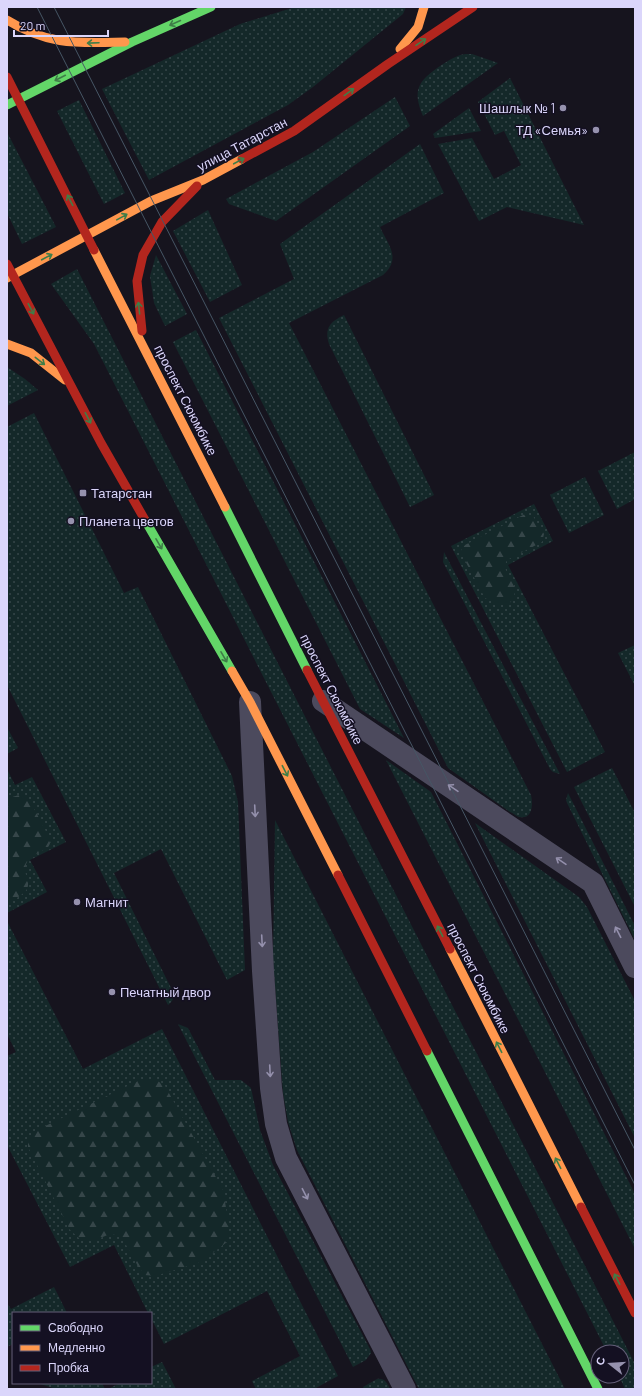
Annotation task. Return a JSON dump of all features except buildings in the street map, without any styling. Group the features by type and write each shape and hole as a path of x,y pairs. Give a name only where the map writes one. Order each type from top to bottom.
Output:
{"main road":[{"path":"7,105 132,42 211,7"},
{"path":"388,64 418,28 424,7"},
{"name":"улица Татарстан","path":"10,276 151,201 202,180 294,131 388,64 473,7"},
{"path":"7,20 19,29 54,41 72,43 132,42"},
{"name":"проспект Сююмбике","path":"7,76 635,1313"},
{"path":"144,346 137,281 143,255 162,222 202,180"},
{"path":"7,264 10,276 101,443 250,702 598,1389"},
{"path":"7,344 31,353 70,384"}],"street":[{"path":"323,700 593,883 635,967"},
{"path":"250,702 263,971 271,1088 276,1124 286,1158 405,1389"}],"green space":[{"path":"295,7 406,7 403,14 313,87 288,105 149,180 102,89 240,24"},
{"path":"472,54 498,63 423,116 418,99 419,87 422,82 433,71 446,62 455,57"},
{"path":"510,78 584,225 507,207 479,221 438,144 472,138 494,179 521,165 504,131 495,135 478,102"},
{"path":"395,97 410,126 276,221 229,204 226,199 313,152"},
{"path":"79,100 125,193 104,204 57,111"},
{"path":"469,108 481,131 435,138 433,134"},
{"path":"7,134 56,227 22,244 7,213"},
{"path":"420,144 444,193 380,227 392,251 392,263 389,269 383,275 289,323 531,795 532,807 529,814 524,817 519,817 510,812 448,768 219,318 294,279 280,244"},
{"path":"208,210 242,285 210,302 173,231"},
{"path":"156,255 187,314 165,326 154,303 150,276"},
{"path":"77,269 625,1344 603,1344 94,344 51,284"},
{"path":"344,315 434,495 410,507 329,344 327,334 329,326 335,320"},
{"path":"196,330 404,738 360,709 173,342"},
{"path":"7,367 38,390 7,406"},
{"path":"34,413 124,593 138,587 232,776 238,802 245,970 227,980 161,849 114,873 173,992 173,999 168,1005 7,685 7,427"},
{"path":"635,452 635,499 617,509 598,471"},
{"path":"585,477 604,515 569,533 550,495"},
{"path":"534,504 553,541 508,565 605,752 567,772 451,546"},
{"path":"525,514 533,516 544,534 542,542 507,560 505,566 515,589 514,595 511,602 499,605 485,598 462,555 461,550 465,545"},
{"path":"444,552 560,774 553,772 550,769 443,562"},
{"path":"635,645 635,686 618,653"},
{"path":"7,727 18,748 7,754"},
{"path":"386,760 431,792 635,1194 635,1249"},
{"path":"612,768 635,813 635,907 574,787"},
{"path":"7,769 15,785 32,777 66,842 30,860 47,892 7,913"},
{"path":"568,793 635,926 635,940 567,803 566,800"},
{"path":"19,795 30,801 51,841 48,847 34,855 27,862 25,871 28,887 26,891 13,900 7,901 7,802 9,798"},
{"path":"275,820 565,1389 419,1389 297,1150 288,1122 283,1093 273,960"},
{"path":"475,823 579,897 587,907 635,1001 635,1138"},
{"path":"7,921 83,1069 162,1029 338,1376 314,1389 256,1389 252,1381 300,1356 267,1291 164,1344 152,1320 152,1312 148,1312 114,1245 70,1267 7,1145 7,1056 16,1052 7,1034"},
{"path":"178,1024 188,1028 215,1080 241,1080 251,1088 260,1130 273,1165 370,1349 371,1353 366,1360 353,1367"},
{"path":"142,1079 155,1079 165,1086 223,1190 229,1226 227,1242 201,1262 155,1276 145,1275 139,1268 121,1236 110,1234 93,1241 80,1239 70,1230 28,1147 28,1138 35,1131"},
{"path":"54,1287 66,1312 12,1312 12,1344 7,1347 7,1303 11,1309"},
{"path":"630,1354 635,1364 635,1389 625,1389 623,1384 630,1384"},
{"path":"162,1362 176,1389 108,1389 118,1384 152,1384 152,1367"},
{"path":"377,1379 384,1380 390,1389 364,1389 363,1387"},
{"path":"40,1384 102,1384 105,1389 56,1389"}],"tram line":[{"path":"37,7 635,1185"},
{"path":"54,7 635,1150"}],"traffic: fast":[{"path":"7,105 132,42 211,7"},
{"path":"225,507 307,670"},
{"path":"145,520 232,671"},
{"path":"427,1051 598,1389"}],"traffic: slow":[{"path":"400,49 418,27 424,7"},
{"path":"7,20 37,35 50,39 93,43 125,42"},
{"path":"7,278 151,201 203,180 242,159"},
{"path":"94,250 225,507"},
{"path":"7,344 31,353 65,380"},
{"path":"232,671 250,702 338,875"},
{"path":"450,949 581,1207"}],"traffic: jam":[{"path":"242,159 294,131 388,64 473,7"},
{"path":"7,77 94,250"},
{"path":"142,331 137,281 143,255 162,222 197,186"},
{"path":"7,264 101,443 145,520"},
{"path":"307,670 450,949"},
{"path":"338,875 427,1051"},
{"path":"581,1207 635,1313"}],"place":[{"name":"Шашлык № 1","path":"563,108"},
{"name":"ТД «Семья»","path":"596,130"},
{"name":"Татарстан","path":"83,493"},
{"name":"Планета цветов","path":"71,521"},
{"name":"Магнит","path":"77,902"},
{"name":"Печатный двор","path":"112,992"}]}
